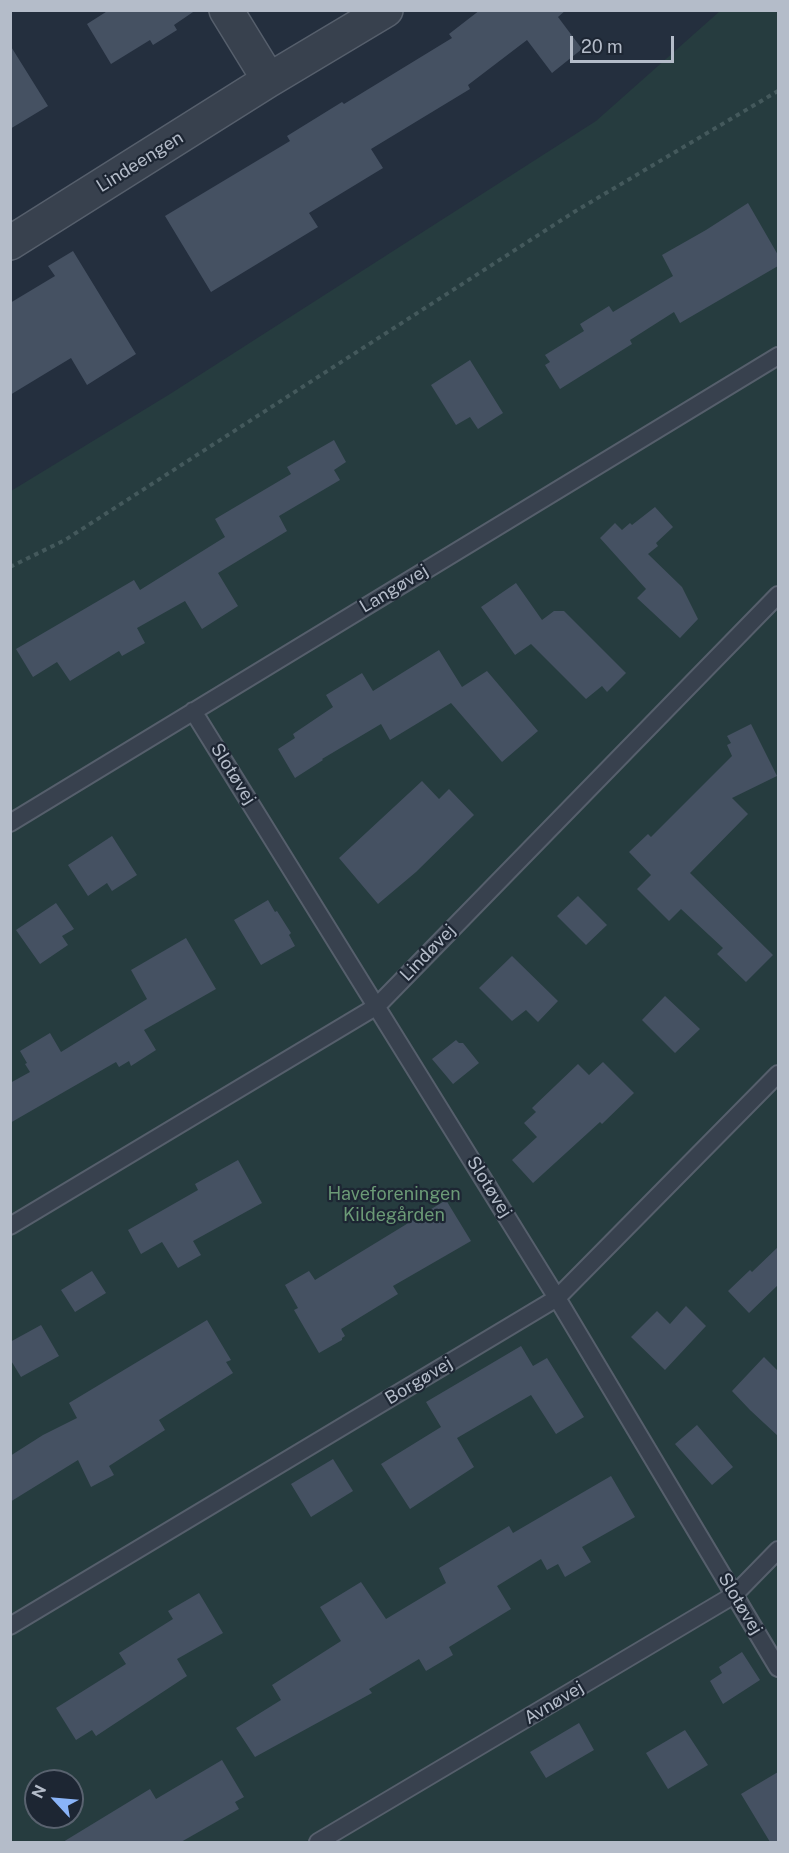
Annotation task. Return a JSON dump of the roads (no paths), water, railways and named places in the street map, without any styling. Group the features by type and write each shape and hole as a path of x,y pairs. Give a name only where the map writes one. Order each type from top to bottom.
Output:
{"street":[{"path":"226,10 269,80"},
{"name":"Lindeengen","path":"10,243 269,80 386,10"}],"lane":[{"name":"Langøvej","path":"10,823 778,356"},
{"name":"Lindøvej","path":"10,1226 377,1006 778,595"},
{"name":"Slotøvej","path":"193,711 557,1298 778,1668"},
{"name":"Borgøvej","path":"10,1626 557,1298 778,1074"},
{"name":"Avnøvej","path":"318,1842 734,1595 778,1550"}],"park label":[{"name":"Haveforeningen Kildegården","path":"394,1204"}]}
